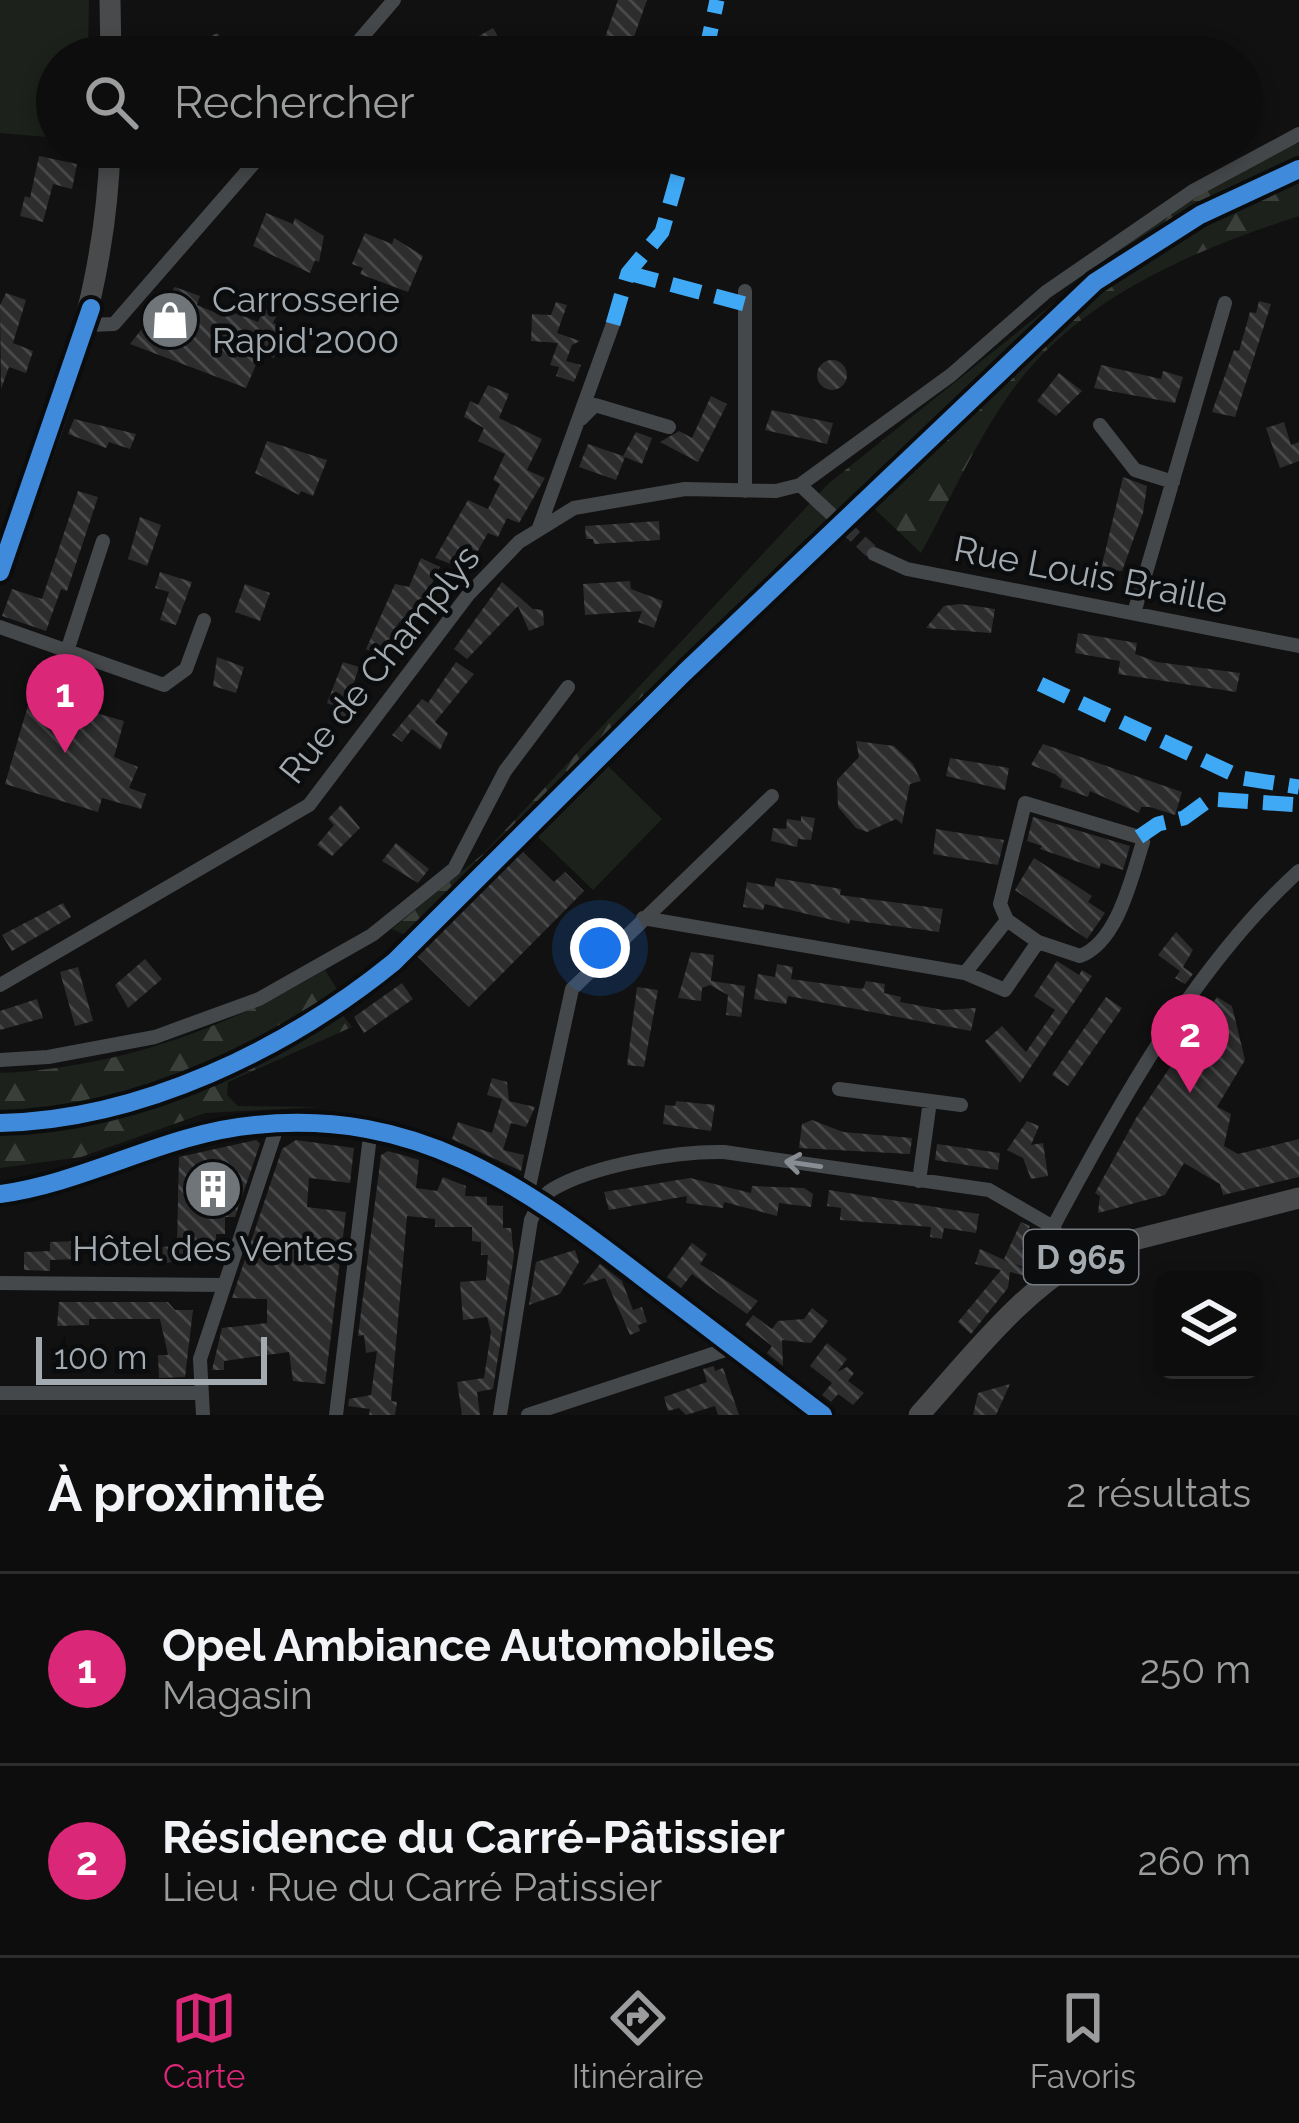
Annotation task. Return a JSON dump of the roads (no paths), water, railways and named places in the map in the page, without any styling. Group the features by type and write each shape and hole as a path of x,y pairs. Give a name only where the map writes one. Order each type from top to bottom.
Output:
{"main road":[{"path":"110,0 111,36"},
{"path":"0,572 88,325 109,168"},
{"path":"0,1194 71,1179 201,1135 278,1124 371,1128 471,1159 534,1196 823,1415"},
{"name":"D 965","path":"919,1415 1042,1282 1073,1261 1098,1249 1299,1198"}],"street":[{"path":"363,36 394,0"},
{"name":"Rue de Champlys","path":"1263,153 1299,134"},
{"path":"88,325 115,324 250,168"},
{"name":"Rue de Champlys","path":"0,986 309,805 468,595 519,542 574,508 685,489 745,491 800,485 951,375 1046,292 1193,191 1236,168"},
{"path":"745,291 745,491"},
{"path":"1134,614 1225,303"},
{"path":"539,530 613,324"},
{"path":"580,420 595,405 670,428"},
{"path":"1100,425 1135,470 1173,482"},
{"path":"800,485 830,513"},
{"path":"68,651 103,541"},
{"name":"Rue Louis Braille","path":"874,554 908,568 1299,646"},
{"path":"0,627 164,685 186,669 204,620"},
{"path":"0,1060 48,1058 155,1037 259,999 373,934 454,869 505,770 568,687"},
{"path":"500,1415 572,989 772,796"},
{"path":"1024,803 1143,842 1124,901 1096,946 1080,956 1038,942 1007,920 1000,904 1024,803"},
{"path":"1053,1226 1120,1106 1246,920 1299,871"},
{"path":"643,918 965,974 1005,990 1038,942"},
{"path":"965,974 1007,920"},
{"path":"839,1090 962,1105"},
{"path":"919,1181 930,1101"},
{"path":"203,1415 200,1359 278,1124"},
{"path":"336,1415 371,1128"},
{"path":"534,1196 690,1151 988,1190 1053,1226 1073,1261"},
{"path":"0,1283 224,1285"},
{"path":"528,1415 734,1347"},
{"path":"0,1393 202,1393"}],"tunnel":[{"path":"830,513 874,554"}],"place":[{"name":"Carrosserie Rapid'2000","path":"170,320"},
{"name":"Opel Ambiance Automobiles","path":"65,753"},
{"name":"Résidence du Carré-Pâtissier","path":"1190,1093"},
{"name":"Hôtel des Ventes","path":"213,1189"}]}
